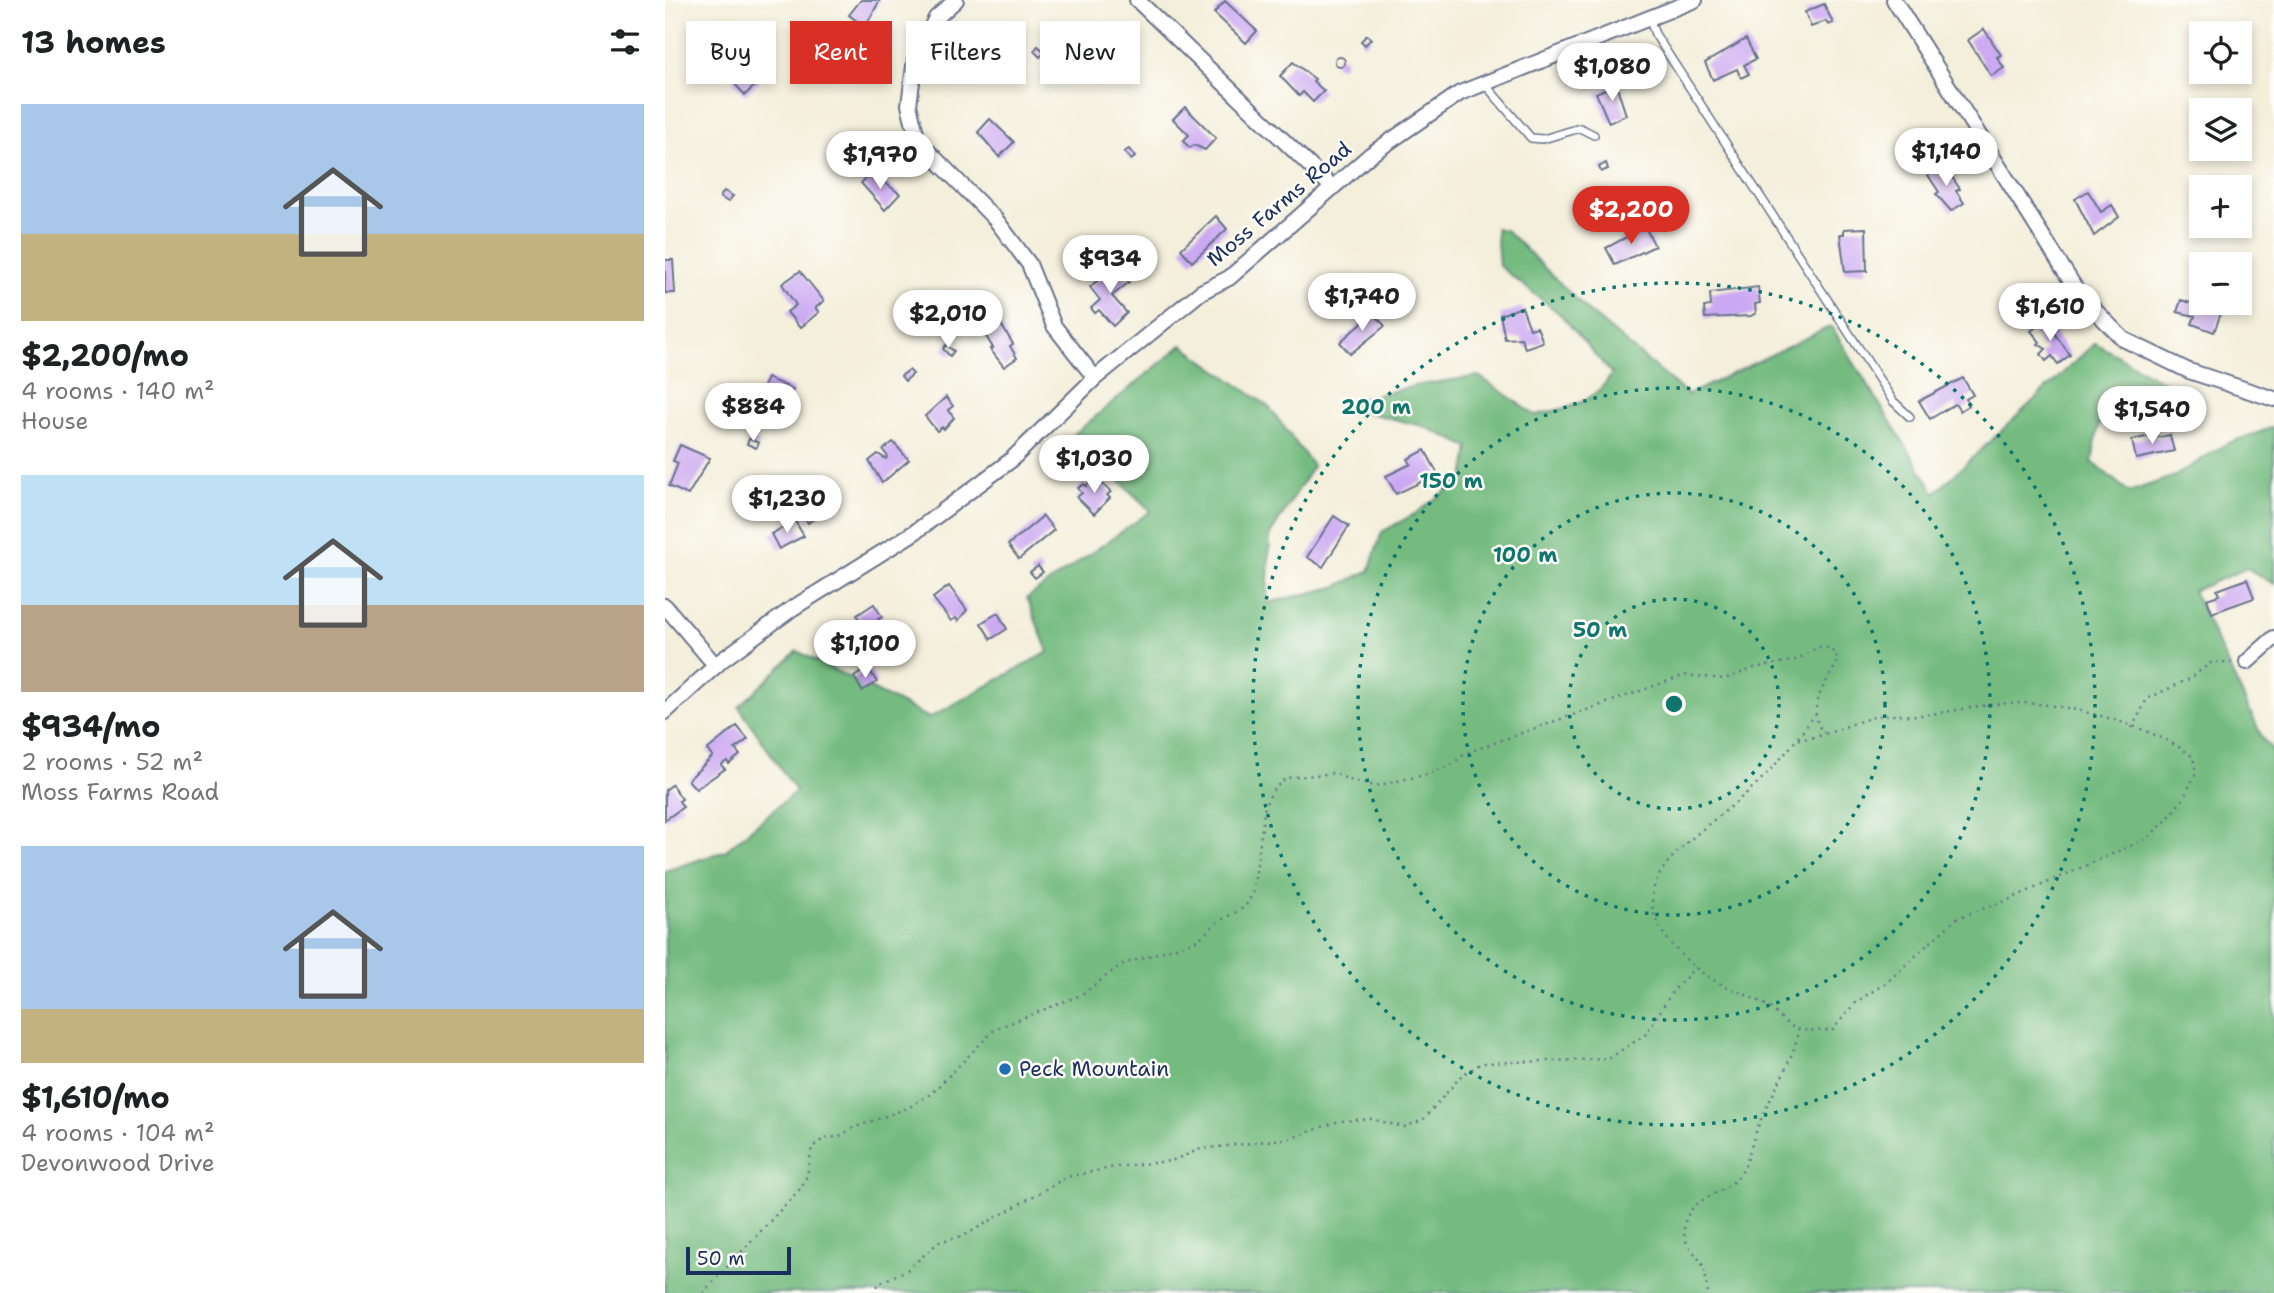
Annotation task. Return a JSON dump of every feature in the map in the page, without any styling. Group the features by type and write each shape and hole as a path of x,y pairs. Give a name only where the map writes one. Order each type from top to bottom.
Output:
{"street":[{"path":"956,0 936,18 915,59 909,105 918,141 996,220 1029,264 1054,326 1095,378"},
{"path":"1137,0 1332,187"},
{"name":"Moss Farms Road","path":"665,712 716,666 793,608 915,532 1010,461 1095,378 1201,292 1229,278 1332,187 1414,123 1460,93 1695,0"},
{"path":"1894,0 2079,294 2123,338 2189,371 2274,399"},
{"path":"665,606 716,666"},
{"path":"2247,662 2274,638"}],"lane":[{"path":"1649,18 1655,34 1886,390 1910,418"},
{"path":"1484,83 1531,138 1542,139 1580,128 1594,135"}],"path":[{"path":"703,1293 800,1189 807,1176 812,1147 825,1138 839,1138 853,1128 908,1108 932,1093 995,1029 1081,995 1121,965 1198,940 1216,923 1245,907 1253,893 1265,805 1273,790 1286,778 1335,772 1349,780 1375,786 1428,774 1451,765 1466,753 1685,676 1724,679 1754,668 1795,660 1818,647 1828,648 1836,654 1838,662 1826,679 1814,716 1798,739 1750,790 1668,860 1658,875 1651,897 1653,913 1660,928 1695,968 1711,980 1766,1005 1790,1026 1799,1030 1832,1031 1856,1002 1887,982 1957,918 2008,900 2134,844 2165,822 2183,799 2196,773 2193,757 2179,745 2089,712 2018,703 1919,715 1881,716 1809,739 1798,739"},
{"path":"2132,728 2147,699 2161,690 2189,679 2211,662 2247,662"},
{"path":"1814,716 1815,724 1824,733"},
{"path":"874,1293 879,1283 907,1270 939,1242 965,1235 1067,1177 1115,1167 1171,1161 1201,1149 1292,1138 1339,1121 1370,1119 1404,1127 1423,1120 1462,1075 1482,1063 1608,1059 1644,1035 1673,991 1695,968"},
{"path":"1708,1293 1702,1263 1688,1249 1684,1230 1688,1215 1702,1198 1727,1188 1740,1175 1754,1136 1795,1051 1799,1030"}],"green space":[{"path":"1496,228 1507,231 1587,310 1688,395 1831,326 1935,493 2095,343 2181,392 2193,417 2136,412 2099,424 2092,462 2129,492 2175,476 2226,444 2274,427 2274,584 2247,568 2193,591 2263,739 2274,752 2274,1293 665,1293 665,871 725,851 796,791 739,707 797,651 929,718 1048,652 1027,598 1151,511 1072,436 1182,345 1269,407 1313,466 1270,535 1267,603 1335,587 1369,571 1382,532 1416,513 1464,478 1469,447 1423,426 1335,405 1419,385 1479,376 1535,415 1579,404 1596,392 1612,374 1560,314 1499,266"}],"building":[{"path":"861,0 880,0 868,21 857,21 849,15"},
{"path":"1225,1 1257,31 1246,43 1214,13"},
{"path":"1824,4 1833,23 1828,25 1826,21 1811,27 1805,12"},
{"path":"1984,29 2001,55 1997,57 2004,68 1991,76 1968,40"},
{"path":"1367,35 1371,39 1365,45 1361,41"},
{"path":"1746,39 1756,59 1744,65 1749,74 1741,78 1737,69 1713,80 1705,63"},
{"path":"1038,46 1040,48 1040,57 1034,51"},
{"path":"1340,57 1344,58 1344,66 1340,67 1336,66 1335,62 1336,58"},
{"path":"1293,62 1315,79 1313,81 1324,91 1313,102 1303,92 1299,96 1280,76"},
{"path":"735,84 757,84 745,95"},
{"path":"1616,84 1626,115 1609,123 1596,93"},
{"path":"1185,107 1216,138 1205,150 1194,145 1190,148 1183,141 1189,135 1173,119"},
{"path":"990,119 1014,142 999,157 978,132"},
{"path":"1129,149 1135,157 1131,160 1124,152"},
{"path":"1606,163 1608,169 1601,172 1599,167"},
{"path":"1944,165 1960,189 1956,191 1964,203 1951,211 1936,194 1939,192 1928,175"},
{"path":"872,173 900,194 885,210 861,183"},
{"path":"724,191 733,196 728,202 720,197"},
{"path":"2088,191 2101,212 2112,205 2119,217 2094,236 2075,199"},
{"path":"1216,216 1227,229 1192,262 1181,249"},
{"path":"1645,227 1655,246 1615,265 1606,248"},
{"path":"1866,228 1867,271 1845,272 1840,234 1844,234 1844,229"},
{"path":"665,260 673,260 675,293 665,293"},
{"path":"1115,265 1129,282 1112,296 1127,313 1113,326 1099,310 1095,313 1091,308 1100,300 1090,287"},
{"path":"800,271 824,301 815,308 819,312 800,328 787,312 796,305 782,284"},
{"path":"1758,287 1760,303 1755,304 1756,313 1751,316 1705,318 1704,307 1711,306 1710,293"},
{"path":"2181,300 2189,303 2189,315 2177,312"},
{"path":"1522,307 1530,329 1537,327 1543,342 1525,348 1521,338 1505,339 1500,315"},
{"path":"1373,313 1385,326 1350,354 1340,342"},
{"path":"2190,315 2220,315 2214,332 2192,324 2195,316"},
{"path":"2045,320 2070,355 2058,364 2052,356 2046,361 2041,354 2046,349 2038,344 2040,342 2031,331"},
{"path":"999,321 1013,344 1010,346 1017,358 1004,367 990,349 993,348 983,331"},
{"path":"946,345 954,351 950,356 943,349"},
{"path":"909,370 913,374 905,381 901,376"},
{"path":"767,378 793,389 786,409 780,416 775,414 771,422 751,412"},
{"path":"1963,378 1973,395 1966,399 1969,405 1960,411 1955,404 1930,419 1919,401"},
{"path":"946,397 953,406 948,410 954,418 944,429 942,427 937,431 925,416"},
{"path":"2155,435 2155,438 2170,435 2174,451 2136,459 2132,440"},
{"path":"749,439 759,443 756,448 747,444"},
{"path":"893,442 909,460 882,483 869,461 878,454 886,459 888,457 883,450"},
{"path":"680,445 710,458 688,495 669,486 678,463 673,461"},
{"path":"1425,450 1438,474 1396,494 1386,476 1411,464 1408,459"},
{"path":"1095,477 1111,492 1107,495 1110,498 1094,514 1077,497 1082,493 1078,488 1084,484 1086,486"},
{"path":"811,510 816,517 808,523 803,515"},
{"path":"1043,516 1054,530 1019,559 1008,545"},
{"path":"1334,516 1349,526 1323,567 1307,557"},
{"path":"795,521 804,536 779,549 771,534"},
{"path":"1038,566 1043,572 1035,578 1030,572"},
{"path":"2247,579 2254,598 2212,613 2207,599 2219,595 2217,590"},
{"path":"949,586 967,610 958,621 956,618 951,621 933,598"},
{"path":"874,604 882,617 878,619 886,633 870,643 857,615"},
{"path":"998,613 1007,629 991,639 981,623"},
{"path":"868,668 877,682 862,691 854,677"},
{"path":"737,726 748,739 735,749 740,755 729,764 727,761 721,765 725,769 696,789 688,780 713,756 707,750"},
{"path":"672,785 682,799 679,801 683,807 665,820 665,790"}],"place":[{"name":"Peck Mountain","path":"1005,1069"}]}
